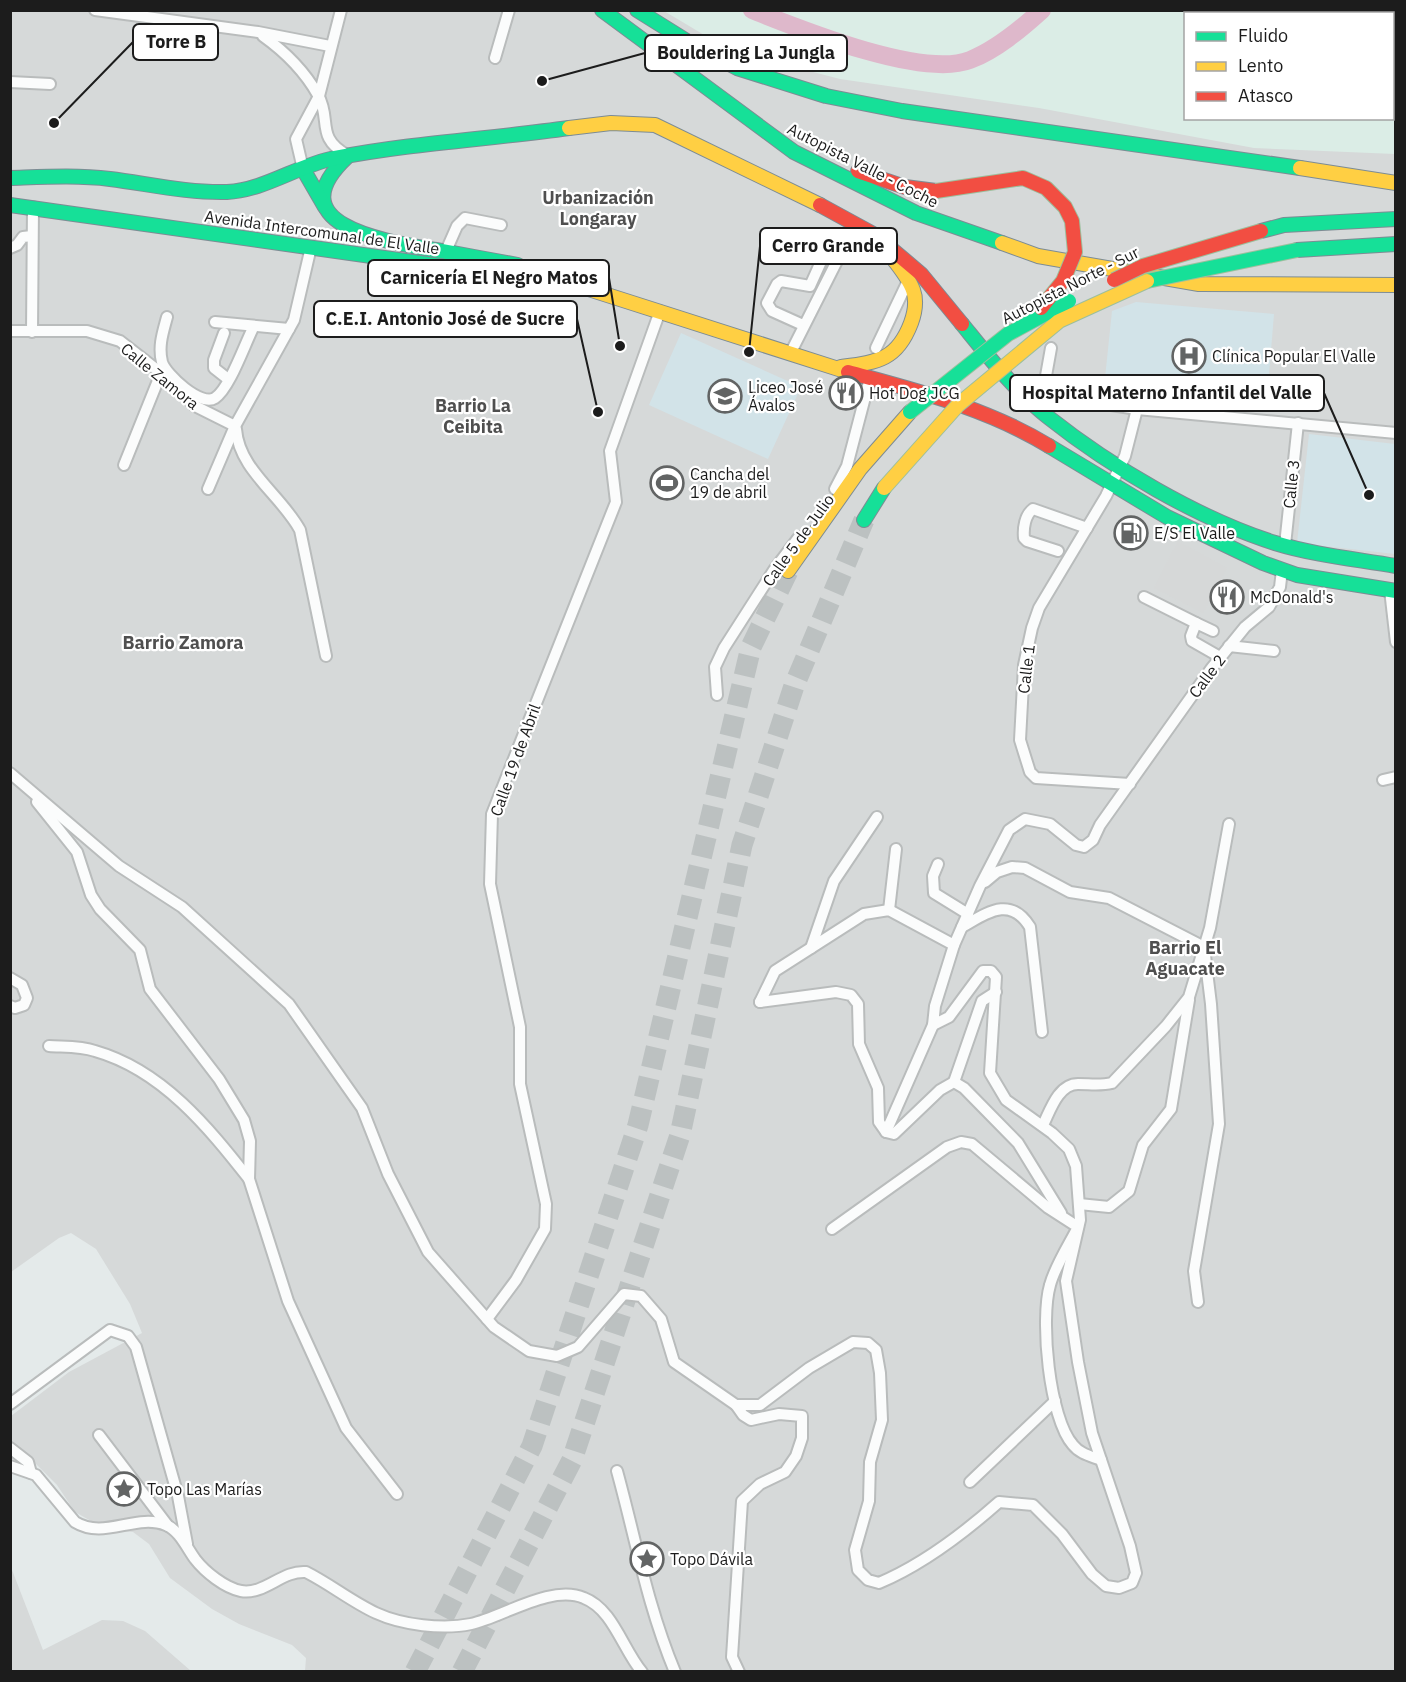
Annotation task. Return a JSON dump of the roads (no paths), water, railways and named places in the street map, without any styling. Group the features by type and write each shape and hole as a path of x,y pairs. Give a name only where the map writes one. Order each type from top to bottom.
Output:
{"main road":[{"name":"Autopista Valle - Coche","path":"603,10 710,92 794,152 916,213 1038,256 1199,284 1395,285"},
{"path":"637,10 700,51 752,74 814,92 910,111 1283,164 1395,183"},
{"path":"649,10 679,38"},
{"path":"710,92 728,96 794,138 864,174 905,187 936,191 1024,178 1043,186 1061,201 1074,219 1077,240 1074,255 1060,290 1043,307 1008,334"},
{"name":"Avenida Intercomunal de El Valle","path":"10,178 75,176 109,178 215,193 252,188 319,161 348,156 427,144 465,142 601,124 632,122 655,125 728,158 875,235 921,274 1021,392 1048,417 1119,467 1205,515 1285,545 1316,553 1395,566"},
{"path":"327,210 324,197 326,180 333,168 348,156"},
{"path":"303,169 327,210 338,223 364,236 546,270 566,282"},
{"name":"Avenida Intercomunal de El Valle","path":"10,205 566,282 660,310 832,368 941,397 1004,421 1071,457 1111,483 1190,528 1282,570 1298,575 1393,591"},
{"name":"Autopista Norte - Sur","path":"788,572 836,500 879,443 910,412 1008,334 1143,266 1261,231 1295,224 1395,219"},
{"path":"832,368 878,362 899,349 907,338 916,304 908,280 875,235"},
{"name":"Autopista Norte - Sur","path":"864,519 884,488 958,405 1059,321 1142,282 1297,250 1395,244"}],"street":[{"path":"95,10 159,14 330,46"},
{"path":"303,169 296,139 319,96 341,10"},
{"path":"495,58 509,10"},
{"path":"258,32 284,51 319,96 329,141 348,156"},
{"path":"10,82 50,84"},
{"path":"32,332 33,207"},
{"path":"446,251 458,226 465,218 501,225"},
{"path":"10,248 15,247 23,237 32,236"},
{"path":"790,354 841,253 841,249 833,243 828,246 810,286 781,281 766,303 772,311 803,325"},
{"path":"208,489 235,426 294,320 311,247"},
{"path":"876,348 908,280"},
{"name":"Calle 19 de Abril","path":"487,1319 516,1280 545,1229 546,1212 535,1145 520,1084 520,1027 490,884 492,814 616,502 610,451 660,310"},
{"path":"167,316 160,342 163,365 189,392 207,401 218,395 254,326"},
{"path":"215,322 289,329"},
{"name":"Calle Zamora","path":"10,331 87,332 120,341 161,373 195,406 235,426"},
{"path":"224,333 214,360 214,368 228,379"},
{"path":"1051,348 1044,387 1053,396 1137,409 1395,433"},
{"path":"124,465 161,373"},
{"name":"Calle 5 de Julio","path":"717,695 715,667 724,648 774,570 833,494 847,466 870,378"},
{"path":"1119,467 1125,456 1137,409"},
{"name":"Calle 3","path":"1285,545 1298,423"},
{"path":"235,426 237,443 242,456 290,513 300,530 326,657"},
{"name":"Calle 1","path":"1119,467 1087,528 1039,608 1024,665 1020,740 1030,772 1036,778 1130,784"},
{"path":"1058,551 1024,538 1026,517 1029,512 1033,509 1087,528"},
{"name":"Calle 2","path":"980,886 1009,830 1025,819 1050,824 1076,845 1084,847 1093,840 1100,825 1220,657 1275,598 1282,570"},
{"path":"1393,591 1395,642"},
{"path":"1144,597 1213,632"},
{"path":"1196,623 1191,636 1192,641 1220,657"},
{"path":"1229,646 1274,651"},
{"path":"14,776 120,866 182,907 289,1004 362,1108 388,1174 428,1252 487,1319 529,1351 557,1356 578,1347 624,1294 641,1296 661,1319 674,1362 736,1405 743,1415 751,1420 779,1414 802,1416 804,1422 796,1456 785,1472 760,1484 742,1502 732,1657 739,1671"},
{"path":"14,776 77,852 91,895 110,921 140,950 150,989 233,1099 244,1120 250,1141 249,1179 288,1301 346,1428 397,1494"},
{"path":"1383,780 1395,777"},
{"path":"811,948 834,881 877,817"},
{"path":"1079,1204 1109,1207 1129,1191 1143,1145 1171,1109 1190,997 1223,868 1229,824"},
{"path":"889,910 896,849"},
{"path":"938,864 933,876 934,893 968,914"},
{"path":"886,1132 933,1025 935,1006 954,945 980,886 998,872 1012,867 1025,868 1070,892 1109,898 1204,946"},
{"path":"962,927 996,908 1009,909 1024,917 1030,927 1042,1032"},
{"path":"954,945 889,910 864,914 775,971 759,1002 836,992 851,995 858,1005 859,1044 878,1088 879,1122 886,1132 894,1134 940,1090 954,1082 982,1001 996,992"},
{"path":"1198,1302 1194,1271 1219,1124 1211,1004 1204,946"},
{"path":"736,1405 760,1405 809,1368 853,1342 868,1343 876,1350 880,1373 882,1420 870,1462 869,1501 855,1550 858,1570 868,1580 879,1583 895,1576 975,1523 999,1502 1033,1505 1062,1534 1092,1574 1106,1586 1119,1588 1132,1583 1136,1574 1130,1546 1092,1433 1078,1362 1066,1281 1078,1227 1076,1166 1069,1149 1042,1125 1006,1100 990,1072 996,992 996,977 991,971 983,971 949,1017 933,1025"},
{"path":"10,978 22,985 27,998 24,1005 13,1007"},
{"path":"1042,1125 1055,1099 1065,1088 1074,1084 1112,1083 1190,997"},
{"path":"49,1046 95,1050 141,1070 194,1113 249,1179"},
{"path":"954,1082 964,1088 1018,1143 1062,1215"},
{"path":"832,1229 946,1147 961,1142 979,1148 1047,1207 1078,1227"},
{"path":"1078,1227 1050,1284 1046,1313 1054,1401 1061,1428 1073,1446 1082,1453 1101,1460"},
{"path":"10,1404 110,1330 119,1331 128,1336 136,1347 178,1496 187,1545"},
{"path":"970,1482 1054,1401"},
{"path":"99,1435 168,1526 187,1545 196,1561 222,1582 241,1591 262,1588 295,1571 306,1572 377,1614 430,1626 469,1625 544,1597 574,1595 594,1603 604,1613 642,1671"},
{"path":"10,1448 28,1462 31,1473"},
{"path":"10,1466 31,1473 56,1497 75,1522 84,1527 94,1530 156,1522 168,1526"},
{"path":"617,1471 634,1534 642,1580 675,1671"}],"waterway":[{"path":"752,10 829,39 893,58 922,63 949,64 970,60 989,51 1017,32 1042,10"}],"tunnel":[{"path":"462,1672 572,1460 680,1135 742,845 794,686 864,520"},
{"path":"415,1672 532,1446 638,1125 751,647 788,571"}],"place":[{"name":"Bouldering La Jungla","path":"542,81"},
{"name":"Torre B","path":"54,123"},
{"name":"Carnicería El Negro Matos","path":"620,346"},
{"name":"Cerro Grande","path":"749,352"},
{"name":"Clínica Popular El Valle","path":"1189,356"},
{"name":"Hot Dog JCG","path":"846,393"},
{"name":"Liceo José Ávalos","path":"725,396"},
{"name":"C.E.I. Antonio José de Sucre","path":"598,412"},
{"name":"Cancha del 19 de abril","path":"667,483"},
{"name":"Hospital Materno Infantil del Valle","path":"1369,495"},
{"name":"E/S El Valle","path":"1131,533"},
{"name":"McDonald's","path":"1227,597"},
{"name":"Topo Las Marías","path":"124,1489"},
{"name":"Topo Dávila","path":"647,1559"}],"district":[{"name":"Urbanización Longaray","path":"598,207"},
{"name":"Barrio La Ceibita","path":"473,415"},
{"name":"Barrio Zamora","path":"183,642"},
{"name":"Barrio El Aguacate","path":"1185,957"}]}
